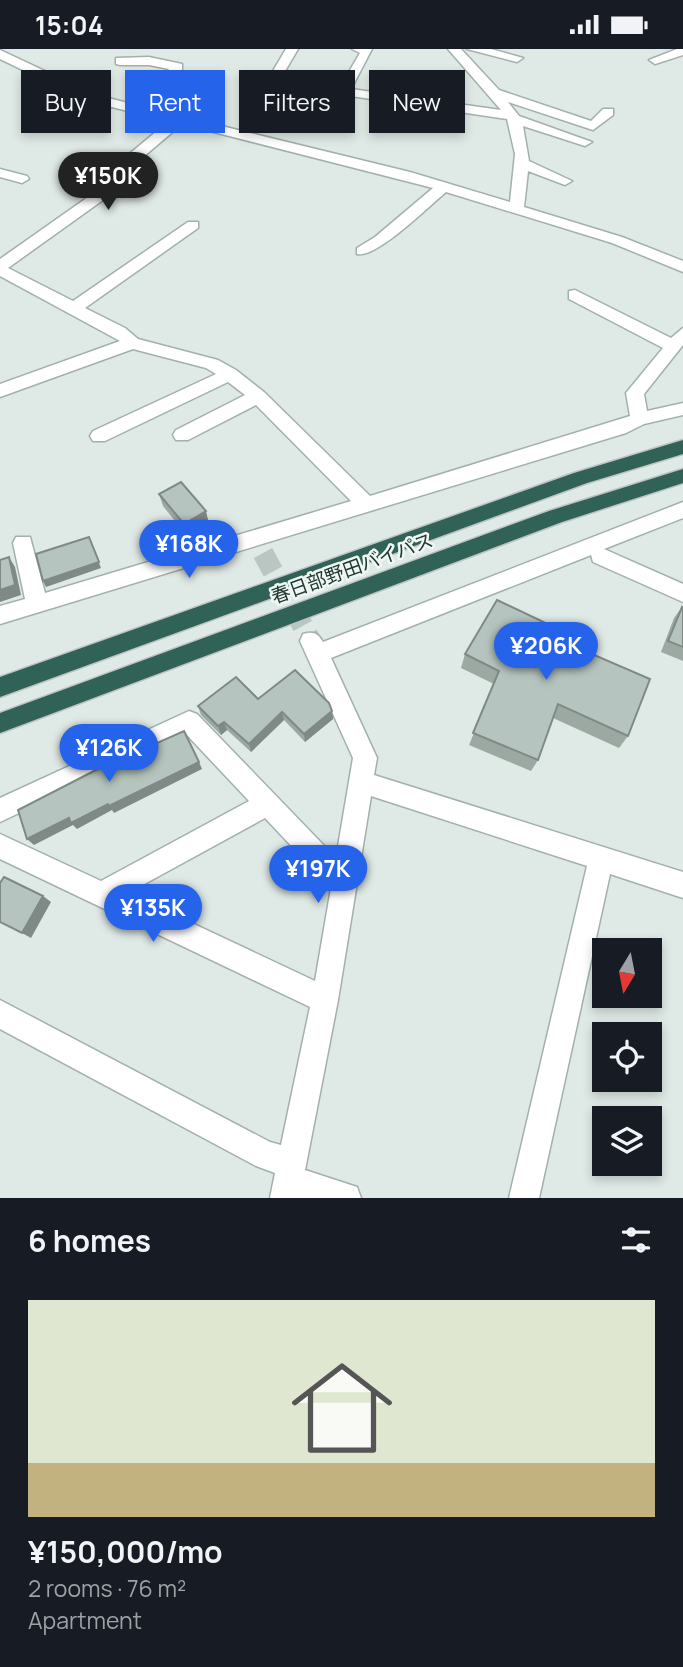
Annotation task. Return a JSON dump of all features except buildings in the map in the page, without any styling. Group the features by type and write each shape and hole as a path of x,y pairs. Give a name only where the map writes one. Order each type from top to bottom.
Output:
{"highway":[{"name":"春日部野田バイパス","path":"0,687 581,478 683,447"},
{"name":"春日部野田バイパス","path":"0,723 556,516 683,476"}],"street":[{"path":"280,70 292,49"},
{"path":"355,72 367,51 358,49"},
{"path":"454,49 499,94 514,118 523,143 524,165 516,209"},
{"path":"473,49 517,58"},
{"path":"655,60 683,51"},
{"path":"0,54 72,91 125,105"},
{"path":"120,61 149,61 178,67 175,70"},
{"path":"355,94 514,118 585,142"},
{"path":"499,94 593,126 608,112"},
{"path":"225,130 443,187 617,240 683,267"},
{"path":"163,133 108,179 105,193 0,268 119,332 132,344 212,364 230,374 258,396 367,505"},
{"path":"524,165 565,181"},
{"path":"0,173 22,179"},
{"path":"362,251 380,240 443,187"},
{"path":"74,308 193,225"},
{"path":"575,295 678,340 635,393 640,419"},
{"path":"0,391 132,344"},
{"path":"99,436 230,374"},
{"path":"182,436 258,396"},
{"path":"0,615 259,546 367,505 620,428 640,419 683,409"},
{"path":"288,1180 325,1000 365,758 315,647 683,510"},
{"path":"23,543 37,604"},
{"path":"600,556 683,593"},
{"path":"0,810 189,722 345,885"},
{"path":"362,782 683,885"},
{"path":"102,894 267,804"},
{"path":"0,846 325,1000"},
{"path":"524,1198 601,859"},
{"path":"0,1014 266,1156 288,1180 346,1198"}],"tunnel":[{"path":"263,553 311,641"}]}
